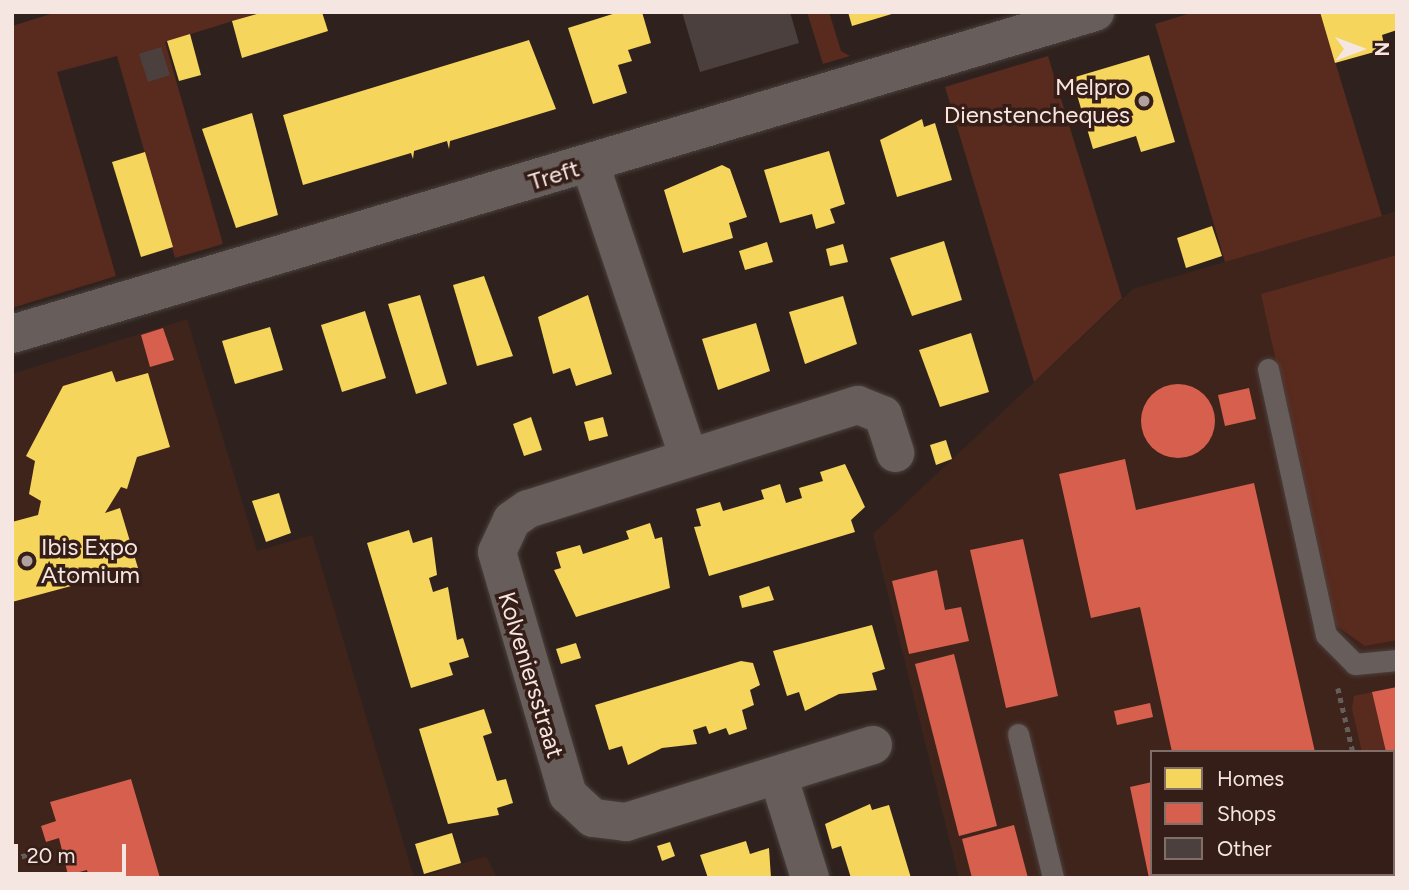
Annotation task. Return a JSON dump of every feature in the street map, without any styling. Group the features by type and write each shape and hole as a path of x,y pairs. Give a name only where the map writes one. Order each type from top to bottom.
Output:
{"street":[{"name":"Treft","path":"12,334 1095,12"},
{"path":"590,164 689,458"},
{"name":"Kolveniersstraat","path":"873,745 626,822 609,823 578,809 568,795 498,569 501,535 528,509 865,404 883,415 895,453"},
{"path":"778,775 810,878"}],"lane":[{"path":"1268,369 1326,635 1355,664 1397,660"},
{"path":"1018,734 1053,878"}],"path":[{"path":"1326,635 1353,750"},
{"path":"12,859 37,852"}],"shaded area":[{"path":"57,12 262,12 165,42 223,244 175,258 117,56 57,72 116,276 12,308 12,26"},
{"path":"807,12 829,12 841,51 850,56 823,64"},
{"path":"1194,12 1320,12 1382,216 1225,262 1155,24"},
{"path":"1048,56 1122,298 1034,382 945,87"},
{"path":"1397,211 1397,878 959,878 873,534 1133,289"},
{"path":"1397,255 1397,640 1365,646 1335,625 1261,294"},
{"path":"187,319 257,551 312,535 414,878 12,878 12,374"},
{"path":"1372,692 1386,750 1362,750 1352,709 1354,696"},
{"path":"1395,831 1397,878 1379,878 1395,876"},
{"path":"486,856 497,878 418,878"}],"building: Homes":[{"path":"264,12 322,12 328,31 242,58 232,21"},
{"path":"619,12 642,12 651,43 628,50 632,61 618,65 627,93 593,104 568,28"},
{"path":"848,12 895,12 895,13 852,26"},
{"path":"1320,12 1397,12 1397,30 1382,35 1385,49 1335,63"},
{"path":"190,34 201,75 179,81 167,41"},
{"path":"529,40 556,109 450,141 449,149 447,141 414,151 413,159 411,153 303,185 283,115"},
{"path":"1149,55 1175,142 1141,152 1136,136 1093,149 1072,78"},
{"path":"252,113 278,215 236,228 202,129"},
{"path":"922,119 924,127 935,123 952,180 897,197 880,140"},
{"path":"829,151 845,204 830,209 835,223 816,229 812,214 780,223 764,170"},
{"path":"145,152 173,247 141,257 112,162"},
{"path":"722,165 730,169 747,217 729,223 733,238 683,253 664,190"},
{"path":"1212,226 1222,256 1186,268 1177,238"},
{"path":"944,241 962,300 912,316 890,258"},
{"path":"767,242 773,262 745,270 739,251"},
{"path":"843,244 848,262 830,266 826,249"},
{"path":"484,276 513,356 477,366 453,285"},
{"path":"420,295 447,384 416,394 388,304"},
{"path":"588,295 612,374 576,386 570,368 553,374 538,317"},
{"path":"843,296 857,344 805,364 789,312"},
{"path":"365,311 386,378 342,392 321,325"},
{"path":"756,323 770,371 718,390 702,339"},
{"path":"270,327 283,370 235,384 222,341"},
{"path":"971,333 989,392 940,407 919,350"},
{"path":"112,371 116,382 148,373 170,447 137,457 127,489 121,487 105,513 120,508 138,568 12,602 12,522 38,515 41,501 29,494 35,461 26,456 63,386"},
{"path":"531,417 542,450 524,456 513,424"},
{"path":"603,417 608,436 589,441 584,422"},
{"path":"946,440 952,459 936,465 930,445"},
{"path":"845,464 865,507 851,520 855,532 709,576 694,527 701,526 696,509 720,502 723,511 764,499 761,490 780,484 786,503 802,498 799,488 823,481 820,472"},
{"path":"279,493 291,533 266,542 252,501"},
{"path":"650,523 655,539 662,537 670,588 576,617 554,570 561,568 556,552 580,545 583,554 629,539 626,531"},
{"path":"409,530 413,543 432,537 437,575 429,578 433,592 448,587 457,640 463,638 469,657 449,663 453,675 411,688 367,543"},
{"path":"769,586 774,600 742,608 739,596"},
{"path":"872,625 885,669 872,673 877,690 839,694 805,711 799,692 787,696 773,651"},
{"path":"576,643 581,658 561,664 556,649"},
{"path":"741,661 753,663 760,685 750,690 754,705 742,710 747,729 729,735 726,728 709,734 706,726 693,730 697,744 662,748 628,765 622,746 609,750 595,705"},
{"path":"484,709 492,733 483,736 497,781 506,779 513,803 497,808 499,815 448,824 419,729"},
{"path":"870,804 872,810 889,805 911,878 851,878 841,846 832,849 825,824"},
{"path":"452,833 461,863 424,874 415,844"},
{"path":"746,841 750,854 769,848 771,878 708,878 700,855"},
{"path":"670,842 675,856 662,861 657,846"}],"building: Shops":[{"path":"163,328 174,360 150,367 141,335"},
{"path":"1178,384 1192,387 1204,395 1212,407 1215,421 1212,435 1204,447 1192,455 1178,458 1164,455 1152,447 1144,435 1141,421 1144,407 1152,395 1164,387"},
{"path":"1249,388 1256,419 1225,426 1218,395"},
{"path":"1125,459 1136,510 1254,483 1315,750 1172,750 1140,607 1091,618 1059,474"},
{"path":"1023,539 1058,696 1006,708 970,550"},
{"path":"937,570 945,610 961,607 969,641 909,654 892,581"},
{"path":"954,654 997,826 959,836 915,664"},
{"path":"1397,687 1397,794 1395,750 1386,750 1372,692"},
{"path":"1150,703 1153,717 1117,725 1114,711"},
{"path":"131,779 160,878 89,878 87,870 68,875 59,838 46,842 41,826 56,821 50,802"},
{"path":"1150,782 1150,876 1267,876 1149,878 1130,787"},
{"path":"1014,825 1028,878 972,878 962,839"}],"building: Other":[{"path":"682,12 790,12 799,43 700,72"},
{"path":"161,47 170,75 148,82 139,54"}],"place":[{"name":"Melpro Dienstencheques","path":"1144,101"},
{"name":"Ibis Expo Atomium","path":"27,561"}]}
